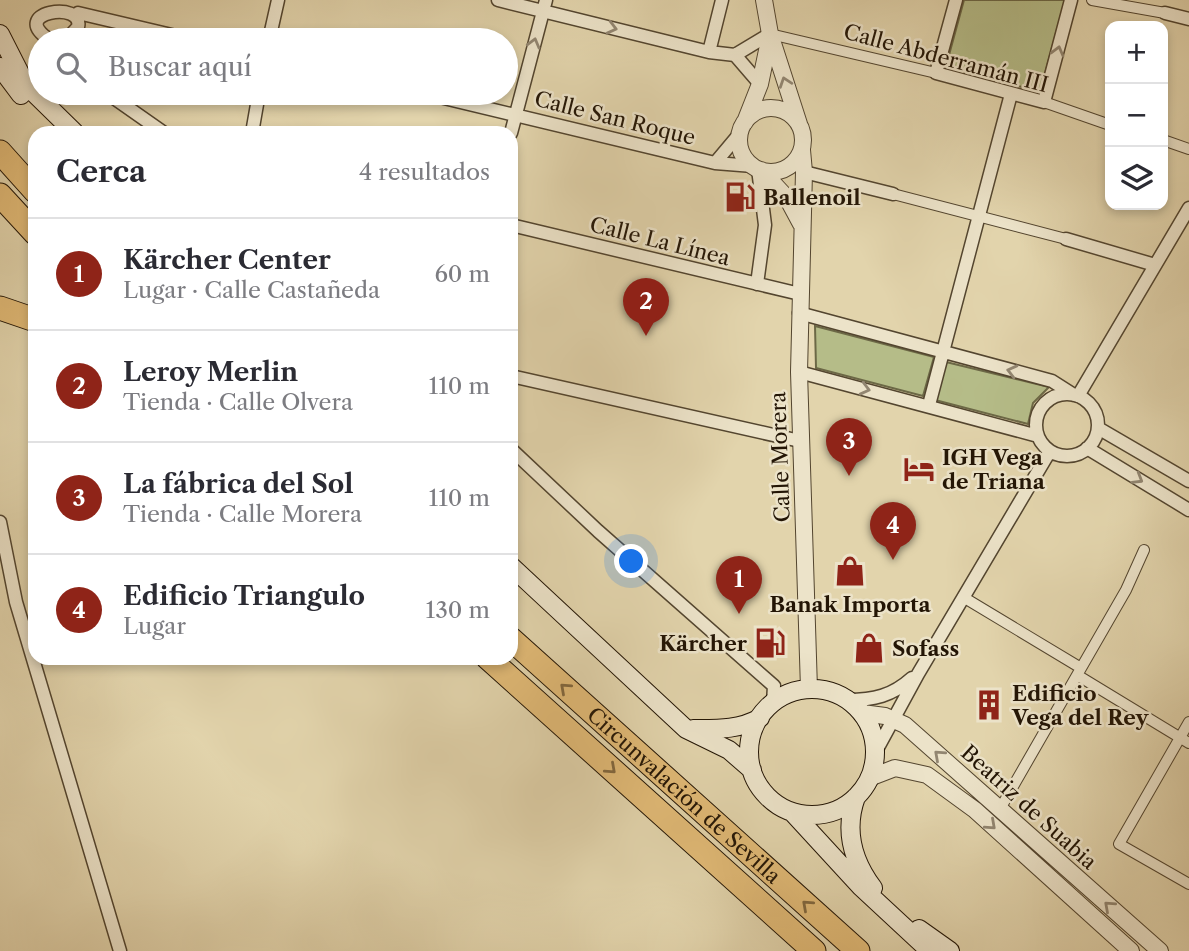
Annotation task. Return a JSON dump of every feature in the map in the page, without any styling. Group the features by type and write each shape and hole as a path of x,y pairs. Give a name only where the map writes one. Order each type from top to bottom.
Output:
{"highway":[{"path":"0,152 28,183"},
{"path":"0,195 28,225"},
{"path":"0,308 28,318"},
{"name":"Circunvalación de Sevilla","path":"518,645 858,951"},
{"name":"Circunvalación de Sevilla","path":"496,665 814,951"}],"main road":[{"path":"0,34 28,87"},
{"path":"0,67 28,103"},
{"path":"30,105 50,126"},
{"path":"46,105 68,126"},
{"path":"518,573 686,729 729,750 752,770 771,800 792,812 861,887 930,951"},
{"path":"686,729 724,729 747,725 760,718 773,703 790,693 809,689 829,692 847,700 862,713 872,732 875,753 869,778 856,797 849,816 852,854 879,896 942,951"},
{"path":"752,770 750,749 760,718"},
{"path":"792,812 826,813 856,797"},
{"path":"907,921 950,951"}],"street":[{"path":"272,28 278,0"},
{"path":"498,0 544,5 709,51 735,55 770,34"},
{"path":"709,51 722,0"},
{"path":"758,169 785,169 802,150 801,129 770,34 764,0"},
{"path":"936,73 956,0"},
{"path":"1044,102 1071,0"},
{"path":"1092,0 1189,19"},
{"path":"40,28 37,5 63,1 78,13 142,28"},
{"path":"518,102 544,5"},
{"path":"77,28 78,13"},
{"path":"770,34 760,84 741,131 740,148 781,190 801,224"},
{"name":"Calle Abderramán III","path":"770,34 936,73 1044,102 1105,123"},
{"path":"735,55 760,84"},
{"path":"929,405 1011,94"},
{"path":"124,105 154,126"},
{"path":"253,126 256,105"},
{"name":"Calle San Roque","path":"478,105 715,163 758,169"},
{"path":"512,126 517,105"},
{"path":"741,131 759,111 776,108 792,115 801,129"},
{"name":"Calle San Roque","path":"715,163 741,131"},
{"path":"1168,142 1189,149"},
{"name":"Calle Morera","path":"802,150 804,172 799,372 809,689"},
{"path":"757,284 765,225 758,169"},
{"path":"804,172 1066,239 1155,265"},
{"path":"1076,396 1189,208"},
{"name":"Calle La Línea","path":"518,227 800,294"},
{"path":"799,313 1052,380 1093,408 1098,428 1087,448 1069,456 1050,451 1038,436 799,372"},
{"path":"518,378 800,441"},
{"path":"1038,436 1037,418 1046,402 1063,394 1076,396"},
{"path":"1098,428 1189,481"},
{"path":"1087,448 1189,510"},
{"path":"875,753 918,674 1050,451"},
{"path":"518,456 598,531 774,686 773,703"},
{"path":"0,522 16,601 28,641"},
{"path":"1000,809 1126,590 1144,550"},
{"path":"963,597 1185,740"},
{"path":"35,665 120,951"},
{"path":"847,700 875,700 900,689 918,674"},
{"name":"Beatriz de Suabia","path":"862,713 895,720 905,725 1160,951"},
{"path":"1189,722 1185,740 1119,844 1189,884"},
{"name":"Beatriz de Suabia","path":"869,778 895,768 927,775 975,810 1130,951"}],"green space":[{"path":"964,0 1065,0 1040,92 946,66"},
{"path":"815,326 934,357 923,396 816,368"},
{"path":"946,362 1049,387 1033,403 1028,424 935,400"}],"place":[{"name":"Ballenoil","path":"740,197"},
{"name":"Leroy Merlin","path":"646,336"},
{"name":"IGH Vega de Triana","path":"919,469"},
{"name":"La fábrica del Sol","path":"849,476"},
{"name":"Edificio Triangulo","path":"893,560"},
{"name":"Banak Importa","path":"850,571"},
{"name":"Kärcher Center","path":"739,614"},
{"name":"Kärcher","path":"770,643"},
{"name":"Sofass","path":"869,648"},
{"name":"Edificio Vega del Rey","path":"989,705"}]}
